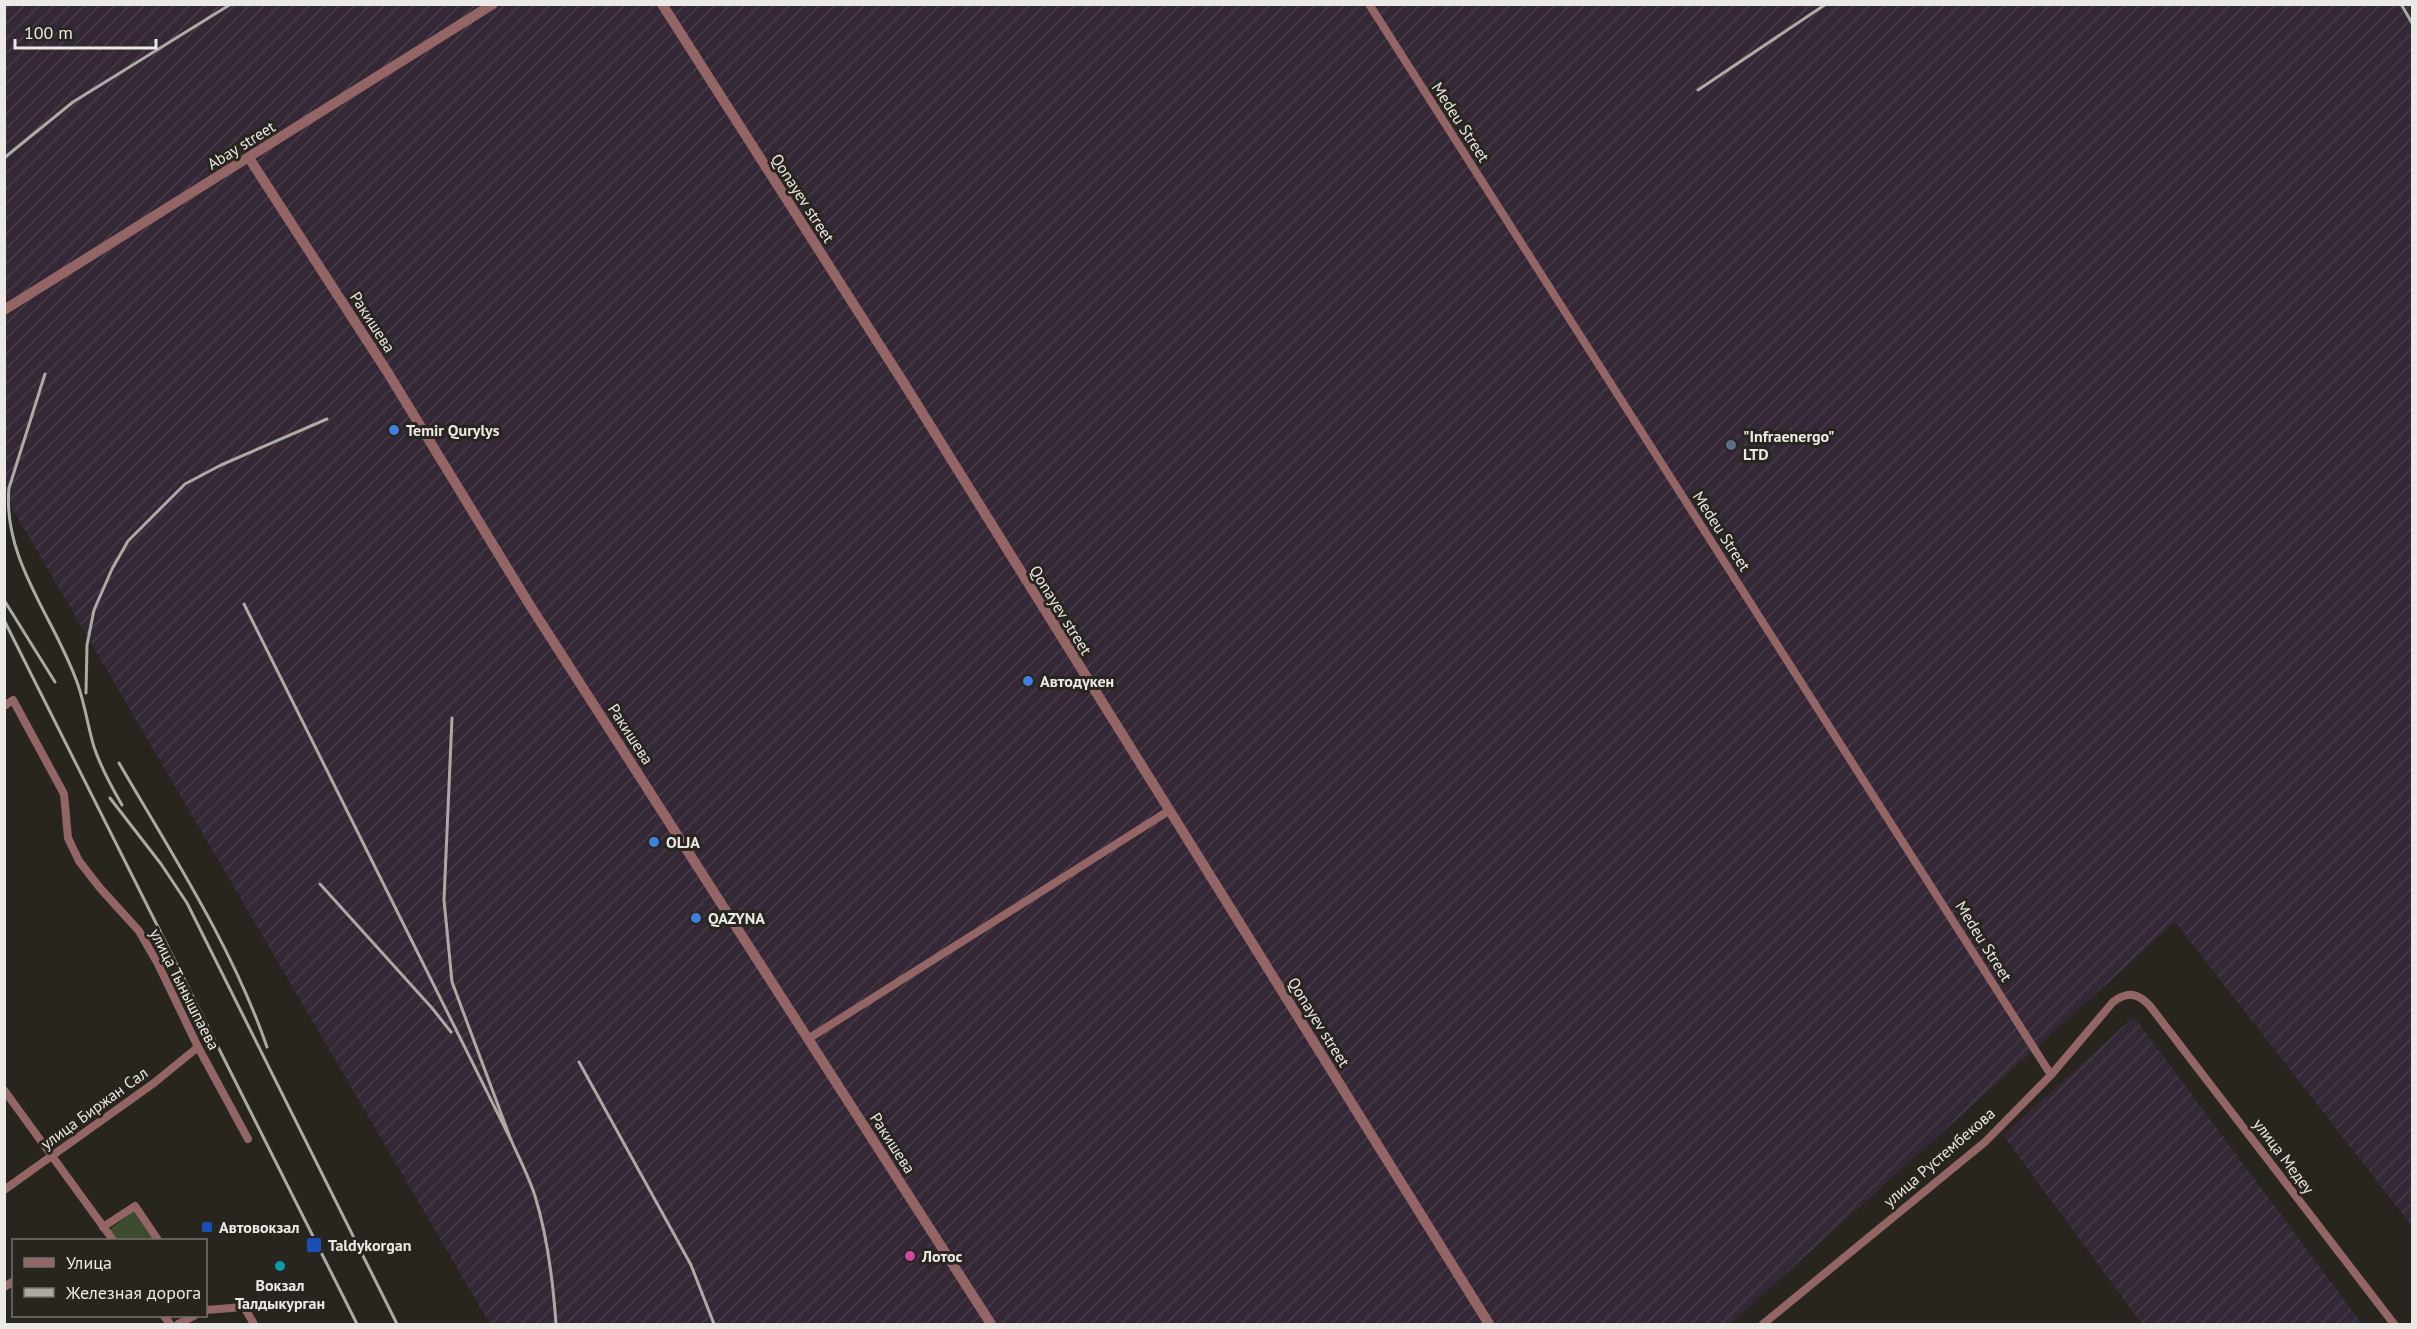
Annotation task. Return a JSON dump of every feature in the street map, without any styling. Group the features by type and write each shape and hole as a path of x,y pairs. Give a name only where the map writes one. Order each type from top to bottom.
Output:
{"street":[{"name":"Abay street","path":"4,310 494,4"},
{"name":"Qonayev street","path":"662,4 898,375 1006,552 1170,810 1489,1324"},
{"name":"Medeu Street","path":"1369,4 2050,1075"},
{"name":"Ракишева","path":"249,158 388,373 531,607 991,1324"},
{"name":"улица Тынышпаева","path":"4,706 13,700 64,794 68,838 79,861 138,930 158,964 198,1047 248,1139"},
{"path":"808,1039 1170,810"},
{"name":"улица Рустембекова","path":"1763,1324 1985,1142 2050,1075 2113,1002 2123,995 2133,994 2151,1006"},
{"name":"улица Медеу","path":"2151,1006 2394,1324"},
{"name":"улица Биржан Сал","path":"4,1190 154,1083 198,1047"},
{"path":"4,1090 112,1239"},
{"path":"103,1227 135,1206 157,1239"},
{"path":"207,1310 244,1307 254,1324"},
{"path":"178,1324 192,1317"}],"shaded area":[{"path":"4,5 2412,5 2412,1226 2175,922 1730,1324 490,1324 5,496"},
{"path":"2134,1017 2362,1324 2142,1324 2003,1135"}],"green space":[{"path":"133,1211 152,1239 115,1239 109,1230"}],"railway":[{"path":"4,158 73,102 231,4"},
{"path":"1698,90 1826,4"},
{"path":"2401,4 2412,23"},
{"path":"45,374 9,488 9,514 22,565 68,661 80,693 97,755 122,805"},
{"path":"86,693 87,645 94,610 112,569 128,541 185,484 221,465 327,419"},
{"path":"4,600 55,682"},
{"path":"244,604 511,1140 452,982 444,900 452,718"},
{"path":"4,620 357,1324"},
{"path":"119,763 219,937 237,973 267,1047"},
{"path":"110,798 161,864 187,903 397,1324"},
{"path":"320,884 451,1032"},
{"path":"579,1062 691,1265 714,1324"},
{"path":"511,1140 530,1182 540,1212 549,1260 556,1324"}],"place":[{"name":"Temir Qurylys","path":"394,430"},
{"name":"\"Infraenergo\" LTD","path":"1731,445"},
{"name":"Автодүкен","path":"1028,681"},
{"name":"OLJA","path":"654,842"},
{"name":"QAZYNA","path":"696,918"},
{"name":"Автовокзал","path":"207,1227"},
{"name":"Taldykorgan","path":"314,1245"},
{"name":"Лотос","path":"910,1256"},
{"name":"Вокзал Талдыкурган","path":"280,1266"}]}
